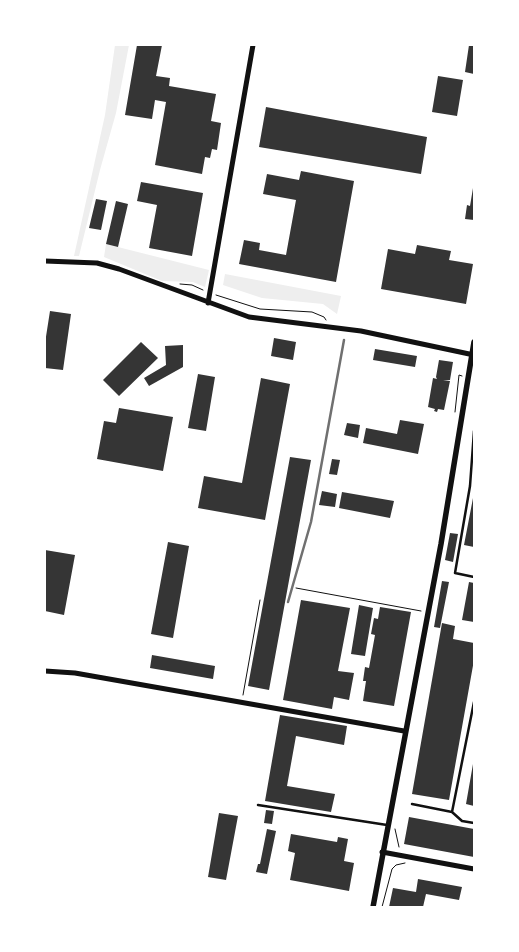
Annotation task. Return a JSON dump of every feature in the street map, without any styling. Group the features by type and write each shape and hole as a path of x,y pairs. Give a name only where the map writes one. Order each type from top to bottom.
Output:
{"street":[{"path":"208,303 253,45"},
{"path":"45,261 97,263 138,275 208,303 267,321 327,326 473,355"},
{"path":"373,907 474,342"},
{"path":"45,671 75,672 404,732"},
{"path":"382,852 474,869"}],"lane":[{"path":"474,431 470,486 455,573 474,577"},
{"path":"452,812 474,702"},
{"path":"412,804 452,812 462,821 474,823"},
{"path":"258,805 387,825"}],"path":[{"path":"166,286 185,283 260,309 320,314 327,320 327,326"},
{"path":"296,588 427,612"},
{"path":"241,701 260,600"},
{"path":"382,907 392,869 396,865 409,863"}],"shaded area":[{"path":"115,45 129,45 116,113 79,256 74,256 105,115"},
{"path":"106,244 209,270 205,287 193,282 162,281 104,257"},
{"path":"225,274 341,296 337,314 323,304 262,298 223,285"}],"building":[{"path":"137,45 162,45 156,76 170,78 169,86 216,94 211,121 221,123 217,150 212,149 210,158 205,157 202,174 155,165 166,102 155,100 152,119 125,115"},
{"path":"469,45 474,45 474,74 465,72"},
{"path":"438,76 463,80 457,116 432,112"},
{"path":"266,107 427,137 421,174 259,147"},
{"path":"301,171 354,181 336,282 239,264 244,240 260,243 259,250 286,255 296,200 263,194 267,174 299,180"},
{"path":"141,182 203,193 192,256 149,248 157,205 137,201"},
{"path":"473,188 474,220 465,219 467,205 470,206"},
{"path":"96,199 107,201 101,230 89,228"},
{"path":"116,201 128,204 118,247 106,244"},
{"path":"417,245 451,251 449,260 473,264 466,304 381,289 388,249 415,254"},
{"path":"50,311 71,314 63,370 45,368 45,343"},
{"path":"274,338 296,342 293,360 271,356"},
{"path":"141,342 158,358 119,396 103,380"},
{"path":"183,345 183,367 149,386 144,378 166,365 165,346"},
{"path":"375,349 417,356 415,367 373,360"},
{"path":"439,360 453,362 450,380 443,380 450,381 444,410 438,409 437,412 434,411 435,409 428,407 433,378 437,379"},
{"path":"198,374 215,377 206,431 188,428"},
{"path":"261,378 290,384 265,520 198,508 204,476 242,483"},
{"path":"119,408 173,417 163,471 97,459 104,421 116,423"},
{"path":"400,420 424,424 418,454 363,443 366,428 397,434"},
{"path":"347,423 360,425 358,438 344,435"},
{"path":"290,457 311,460 269,690 248,686"},
{"path":"332,459 340,460 337,475 329,474"},
{"path":"322,491 337,494 335,507 319,505"},
{"path":"342,492 394,501 390,518 339,508"},
{"path":"474,498 474,547 464,545"},
{"path":"450,533 458,534 453,562 445,560"},
{"path":"168,542 189,546 173,638 151,634"},
{"path":"45,550 75,555 64,615 45,611"},
{"path":"442,581 449,582 440,628 434,627"},
{"path":"469,582 474,583 474,622 462,620"},
{"path":"301,600 350,608 338,671 354,673 349,700 334,697 332,709 283,700"},
{"path":"359,605 373,608 365,656 351,654"},
{"path":"380,607 411,612 394,706 363,701 366,681 363,681 365,667 369,668 375,635 371,634 374,618 378,619"},
{"path":"442,623 455,626 453,639 474,643 474,660 449,800 412,794"},
{"path":"152,655 215,666 213,679 150,668"},
{"path":"280,715 347,726 344,745 296,736 287,786 335,794 331,812 265,801"},
{"path":"474,764 474,806 466,804"},
{"path":"266,810 274,811 272,824 264,823"},
{"path":"219,813 238,816 226,880 208,877"},
{"path":"409,817 474,829 474,857 404,844"},
{"path":"267,829 276,831 267,874 256,872 258,864 260,864"},
{"path":"291,834 337,842 338,837 348,839 344,861 354,863 349,891 290,880 295,853 288,851"},
{"path":"418,879 462,887 459,900 426,894 423,907 389,907 393,888 416,892"}],"railway":[{"path":"288,602 311,522 344,340"}]}
